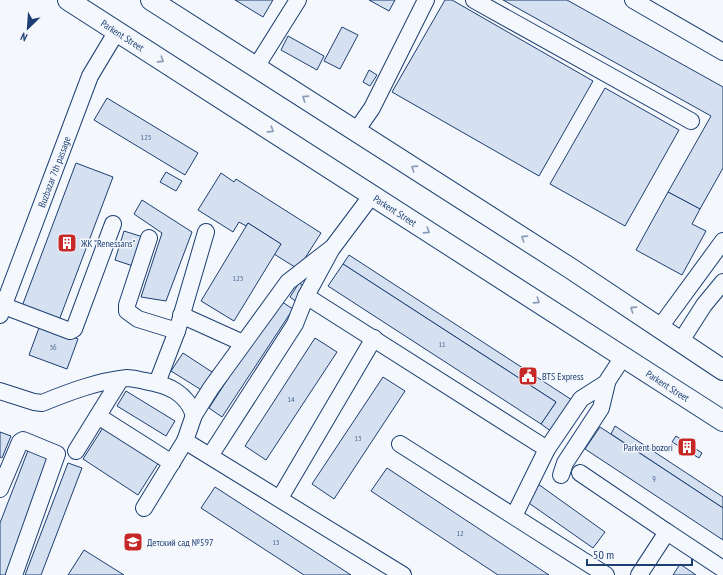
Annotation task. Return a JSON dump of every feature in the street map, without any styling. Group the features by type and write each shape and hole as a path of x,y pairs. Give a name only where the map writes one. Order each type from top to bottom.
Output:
{"main road":[{"name":"Parkent Street","path":"68,0 723,421"},
{"path":"161,2 256,67 660,327 723,370"}],"street":[{"path":"256,67 298,0"},
{"path":"356,131 372,108 426,0"},
{"path":"474,0 691,121"},
{"path":"633,0 723,52"},
{"name":"Buzbazar 7th passage","path":"2,311 90,76 117,32"},
{"path":"210,456 295,324 306,296 333,247 372,195"},
{"path":"2,311 70,331 74,329 113,224"},
{"path":"157,383 177,331 206,232"},
{"path":"149,238 127,305 127,311 138,320 177,331"},
{"path":"660,327 723,241"},
{"path":"144,508 185,441 194,415 243,343 288,282 333,247"},
{"path":"681,342 704,305 723,282"},
{"path":"306,296 548,449"},
{"path":"181,315 243,343"},
{"path":"280,498 374,338"},
{"path":"561,475 565,463 601,408 607,382 624,357"},
{"path":"0,391 34,402 42,403 96,384 128,378 157,383 175,389 185,397 194,415"},
{"path":"76,451 120,380"},
{"path":"514,516 548,449 581,399 607,382"},
{"path":"98,416 172,463"},
{"path":"0,489 4,466 20,442 23,440 57,454 14,575"},
{"path":"185,441 403,575"},
{"path":"400,444 606,575"},
{"path":"580,473 723,570"},
{"path":"639,575 667,532"}],"building":[{"path":"235,0 273,0 263,17"},
{"path":"369,0 395,0 389,11"},
{"path":"445,0 452,0 593,81 539,176 392,92"},
{"path":"503,0 567,0 723,87 723,168 700,209 668,192 711,116"},
{"path":"342,27 358,35 340,69 324,61"},
{"path":"288,36 324,56 317,70 281,50"},
{"path":"369,70 377,75 370,86 363,82"},
{"path":"605,88 679,130 625,226 550,184"},
{"path":"107,98 198,153 185,175 94,120"},
{"name":"ЖК \"Renessans\"","path":"76,163 113,177 58,323 21,309"},
{"path":"166,172 182,181 176,191 160,182"},
{"path":"221,173 234,182 236,179 321,233 298,269 274,254 281,244 248,223 246,226 239,222 233,232 198,210"},
{"path":"668,192 700,209 692,224 706,231 682,275 636,250"},
{"path":"142,200 192,232 166,301 141,297 162,233 134,214"},
{"path":"248,223 281,244 234,321 201,301"},
{"path":"124,231 143,237 133,266 115,260"},
{"path":"349,255 572,400 552,432 541,424 556,402 343,264"},
{"path":"343,264 556,402 541,424 328,286"},
{"path":"299,283 308,288 298,303 290,297"},
{"path":"279,300 293,309 222,417 209,408"},
{"path":"40,325 78,339 67,369 29,355"},
{"path":"315,338 337,352 266,460 245,446"},
{"path":"183,353 215,374 203,391 171,371"},
{"path":"383,377 405,391 334,499 312,484"},
{"path":"126,391 175,421 166,436 117,406"},
{"path":"104,426 159,462 138,495 83,459"},
{"path":"615,426 723,497 723,508 611,434"},
{"path":"600,427 723,508 723,540 585,449"},
{"path":"0,432 11,436 2,458 0,457"},
{"name":"Parkent bozori","path":"676,436 702,453 699,458 672,442"},
{"path":"29,448 54,458 9,575 0,575 0,523"},
{"path":"68,463 82,468 41,575 25,575"},
{"path":"387,468 549,575 498,575 371,491"},
{"path":"538,484 605,532 593,548 526,501"},
{"path":"215,487 351,575 304,575 201,508"},
{"path":"84,550 124,575 68,575"},
{"path":"680,564 696,575 673,575"}],"place":[{"name":"ЖК \"Renessans\"","path":"67,243"},
{"name":"BTS Express","path":"528,376"},
{"name":"Parkent bozori","path":"687,447"},
{"name":"Детский сад №597","path":"133,542"}]}
